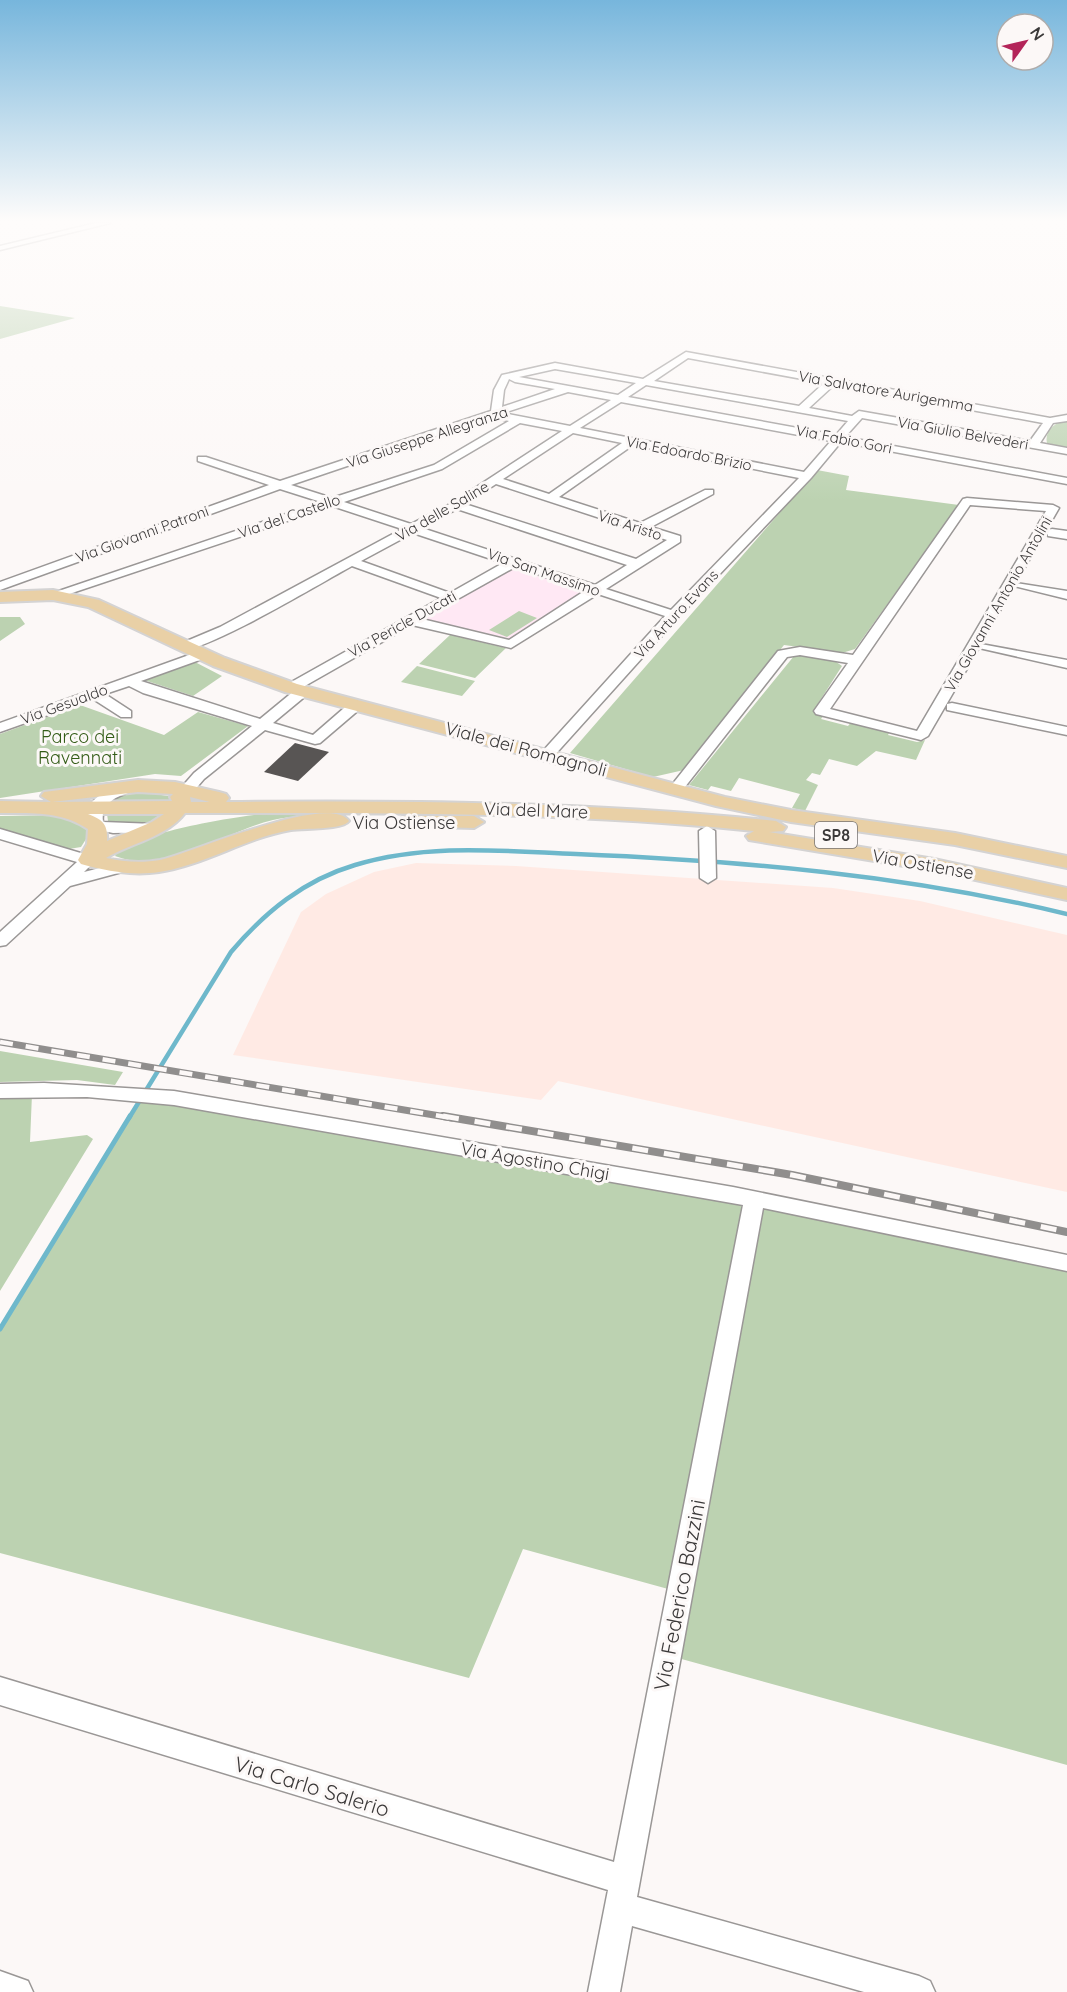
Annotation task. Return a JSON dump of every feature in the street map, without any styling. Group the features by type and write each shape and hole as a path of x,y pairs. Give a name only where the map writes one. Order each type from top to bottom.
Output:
{"main road":[{"name":"Viale dei Romagnoli","path":"0,597 53,595 106,607 203,654 297,690 676,789 766,811 945,837 1067,862"},
{"path":"0,806 97,789 138,786 187,792 172,819 88,860"},
{"name":"Via del Mare","path":"97,816 187,792 265,807 453,807 698,818 865,840 1067,876"},
{"path":"0,806 54,808 97,816 99,839 88,860"},
{"path":"155,829 265,807"},
{"name":"Via Ostiense","path":"88,860 116,869 177,863 264,830 317,822 519,823 707,839 770,838 923,863 1067,894"}],"street":[{"name":"Via Salvatore Aurigemma","path":"686,356 1050,421"},
{"name":"Via delle Saline","path":"187,646 225,630 456,505 686,356"},
{"name":"Via Giulio Belvederi","path":"505,377 555,366 801,410 1067,451"},
{"path":"496,414 499,390 505,377"},
{"name":"Via Fabio Gori","path":"505,377 1064,480"},
{"path":"801,410 832,381"},
{"name":"Via Giuseppe Allegranza","path":"284,485 569,388"},
{"name":"Via Edoardo Brizio","path":"496,414 807,476"},
{"name":"Via Arturo Evans","path":"547,754 673,615 807,476 856,417"},
{"path":"1033,445 1050,421 1067,418"},
{"name":"Via del Castello","path":"53,595 438,467 518,420"},
{"path":"549,499 630,442"},
{"name":"Via San Massimo","path":"202,459 673,615"},
{"path":"1064,480 1067,469"},
{"name":"Via Aristo","path":"408,620 511,644 676,539 494,480"},
{"name":"Via Giovanni Patroni","path":"0,586 196,513 284,485"},
{"path":"640,528 709,492"},
{"name":"Via Giovanni Antonio Antolini","path":"967,501 1053,508 921,736 821,711 856,660 967,501"},
{"path":"456,505 638,564"},
{"path":"1052,533 1067,535"},
{"path":"351,562 450,597"},
{"name":"Via Pericle Ducati","path":"187,792 264,725 297,690 408,620 514,562"},
{"path":"1020,586 1067,595"},
{"path":"984,647 1067,664"},
{"path":"676,789 785,653 803,651 856,660"},
{"name":"Via Gesualdo","path":"0,728 203,654"},
{"path":"128,681 148,690 315,740 356,705"},
{"path":"93,693 126,714"},
{"path":"952,706 1067,731"},
{"path":"138,786 112,793 97,816 113,828 155,829"},
{"name":"Via Ostiense","path":"0,834 88,860"},
{"path":"707,839 708,873"},
{"path":"0,941 88,860"},
{"path":"57,887 79,878 116,869"},
{"name":"Via Agostino Chigi","path":"0,1091 44,1088 121,1091 174,1098 754,1199 954,1238 1067,1263"},
{"name":"Via Federico Bazzini","path":"604,1992 754,1199"},
{"name":"Via Carlo Salerio","path":"0,1691 919,1992"},
{"path":"0,1987 17,1992"}],"shaded area":[{"path":"515,566 588,590 512,639 420,619"},
{"path":"416,863 516,866 833,888 920,901 1067,935 1067,1192 558,1081 541,1100 233,1055 301,912 326,894 374,872"}],"green space":[{"path":"0,316 75,318 0,339"},
{"path":"1067,419 1067,448 1047,443 1049,431 1059,422"},
{"path":"817,470 849,476 846,490 959,505 855,649 842,653 784,645 684,770 653,777 570,753"},
{"path":"519,611 537,618 507,637 489,630"},
{"path":"0,617 20,617 25,624 0,641"},
{"path":"450,635 506,648 475,678 419,664"},
{"path":"805,654 835,661 842,666 814,710 824,715 821,719 848,726 852,721 890,731 888,735 917,742 925,740 916,760 876,751 857,766 829,759 820,775 812,773 806,780 818,785 805,811 792,808 800,794 739,778 731,791 711,786 708,790 689,785 794,656"},
{"path":"193,661 222,676 193,696 144,680"},
{"path":"417,666 475,681 462,696 401,682"},
{"name":"Parco dei Ravennati","path":"80,705 164,735 198,712 248,726 181,776 155,774 0,798 0,734"},
{"path":"136,791 174,797 175,800 114,800 120,794"},
{"path":"273,813 323,815 273,820 196,850 156,861 136,861 115,856 125,847 165,832 214,821"},
{"path":"107,814 169,815 146,823 124,824 108,821"},
{"path":"67,815 85,827 88,836 81,847 69,849 0,830 0,816"},
{"path":"0,1051 123,1072 115,1085 77,1080 0,1082"},
{"path":"148,1088 174,1098 1067,1263 1067,1765 667,1655 679,1592 523,1549 469,1678 0,1553 0,1331"},
{"path":"32,1094 30,1142 87,1135 93,1139 0,1291 0,1095"}],"building":[{"path":"295,743 329,752 298,781 264,772"}],"waterway":[{"path":"129,1118 231,952 244,937 287,899 319,879 336,871 382,858 437,851 493,850 762,866 945,889 1067,914"},
{"path":"0,1329 130,1116"}],"railway":[{"path":"0,1042 452,1118"},
{"path":"443,1116 792,1175 1067,1232"}]}
